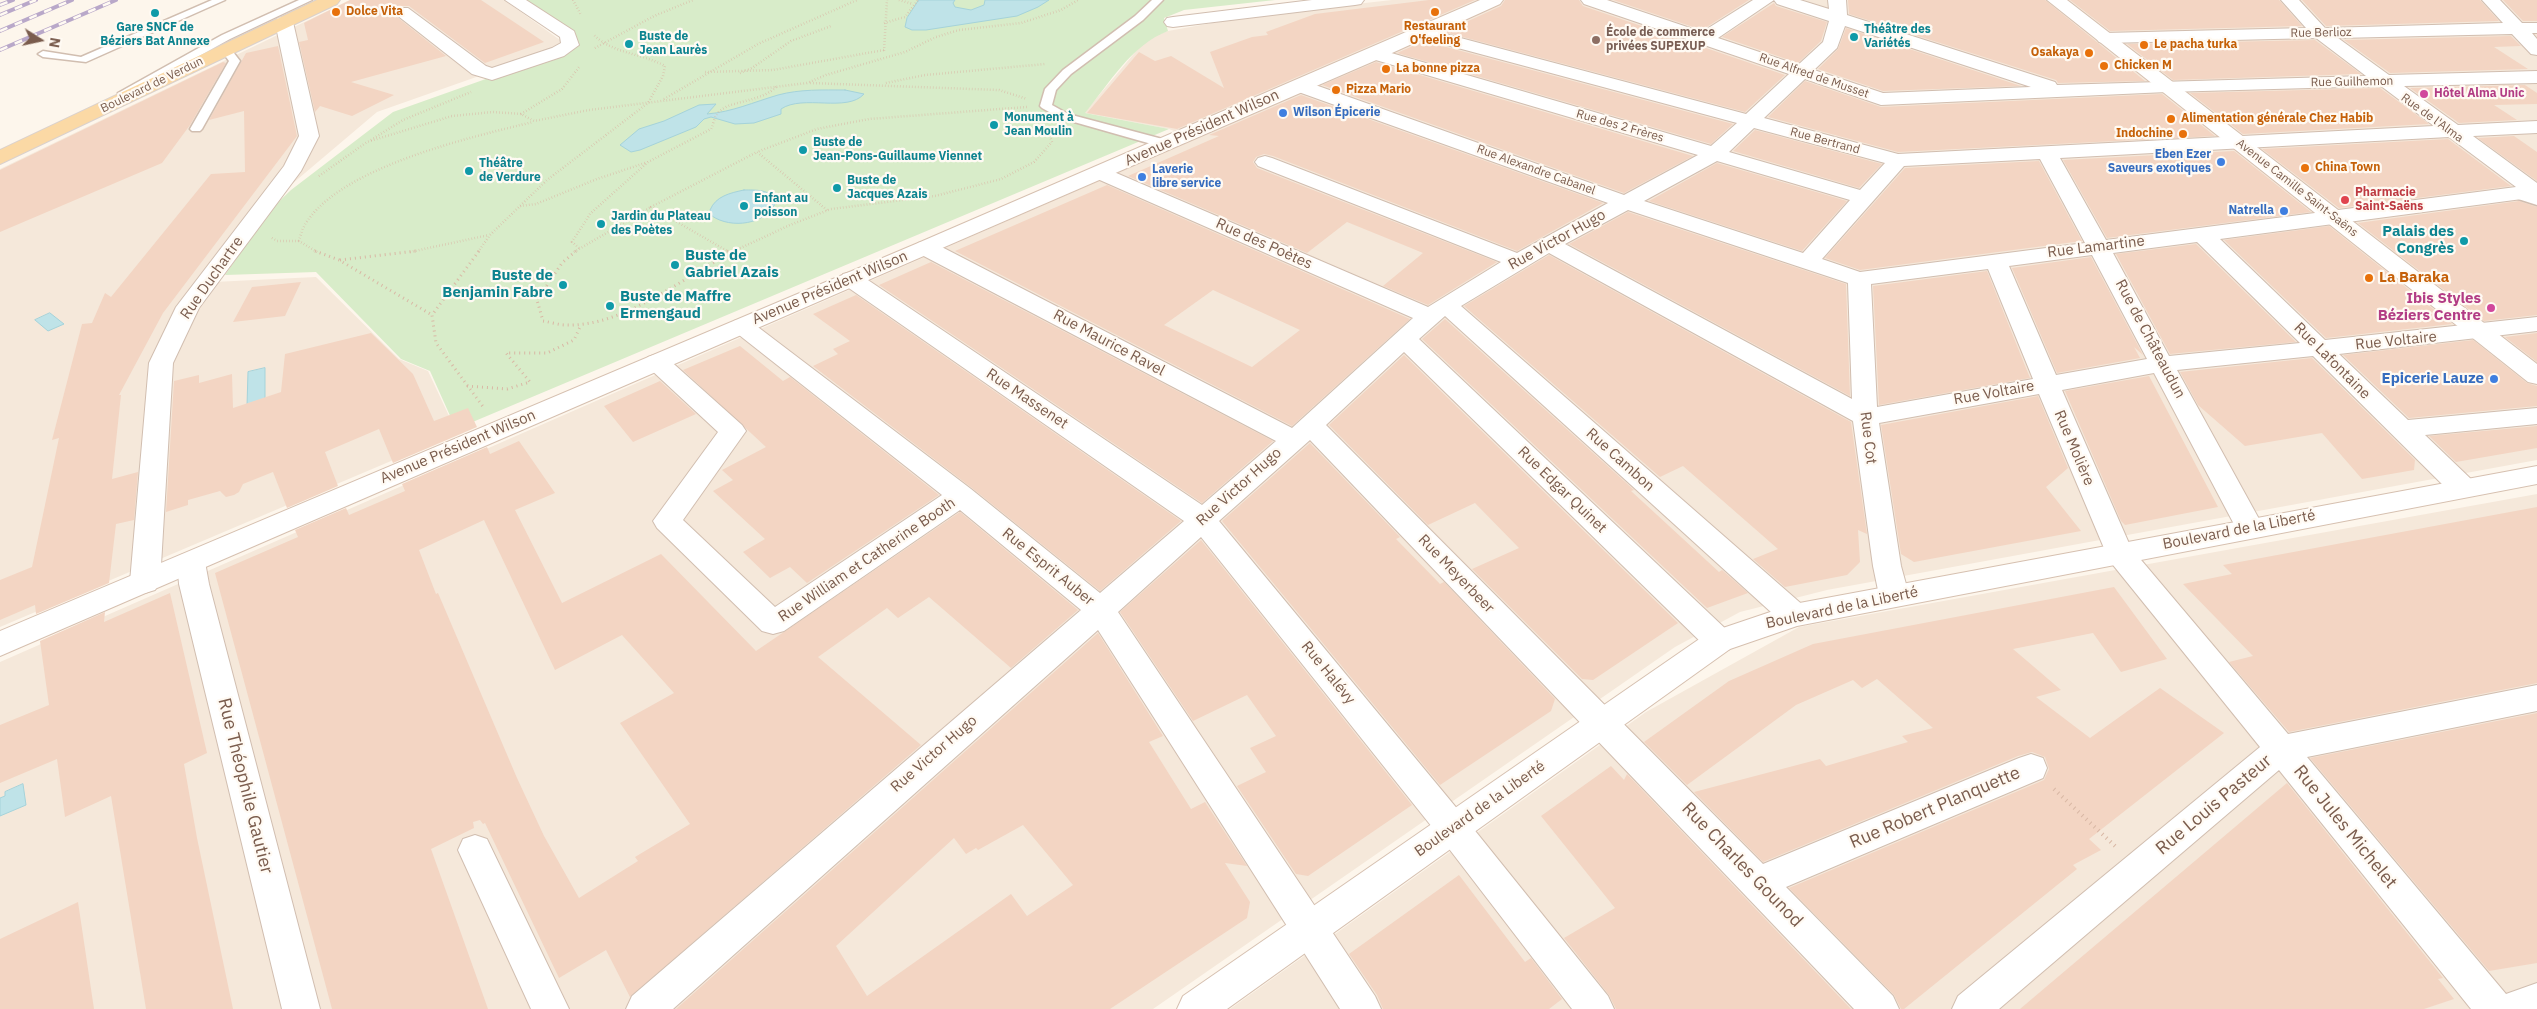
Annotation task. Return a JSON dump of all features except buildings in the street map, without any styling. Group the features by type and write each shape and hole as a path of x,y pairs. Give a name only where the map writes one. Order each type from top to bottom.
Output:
{"main road":[{"name":"Boulevard de Verdun","path":"0,158 332,0"}],"street":[{"path":"402,12 479,70 492,74 558,52 570,45 568,35 514,0"},
{"path":"1173,22 1356,0"},
{"name":"Avenue Président Wilson","path":"0,644 1100,173 1375,54 1494,0"},
{"name":"Rue Alfred de Musset","path":"1590,0 1881,99 2166,86"},
{"path":"1705,38 1765,0"},
{"path":"1783,0 1838,8 2063,91"},
{"name":"Avenue Camille Saint-Saëns","path":"2056,0 2537,376"},
{"name":"Rue de l'Alma","path":"2290,0 2319,32 2531,194"},
{"path":"2491,0 2537,50"},
{"name":"Rue Victor Hugo","path":"645,1009 1203,520 1438,311 1518,261 1715,154 1752,121 1831,44 1838,8"},
{"name":"Rue Duchartre","path":"145,582 161,363 188,307 294,167 309,136 284,22"},
{"name":"Rue Berlioz","path":"2105,38 2537,28"},
{"name":"Rue Bertrand","path":"1424,32 1898,160 2537,126"},
{"name":"Rue des 2 Frères","path":"1375,54 1865,198"},
{"name":"Rue Guilhemon","path":"2166,86 2537,77"},
{"name":"Rue Alexandre Cabanel","path":"1300,86 1626,202 1860,279"},
{"name":"Rue de Châteaudun","path":"2047,152 2100,246 2250,528"},
{"path":"1807,262 1898,160"},
{"path":"1266,162 1518,261"},
{"name":"Rue des Poètes","path":"1100,173 1438,311"},
{"name":"Rue Lamartine","path":"1860,279 2201,233 2531,194"},
{"name":"Rue Lafontaine","path":"2201,233 2463,488"},
{"path":"1550,245 1864,417"},
{"name":"Rue Maurice Ravel","path":"926,248 1302,432"},
{"name":"Rue Molière","path":"1995,260 2119,553"},
{"name":"Rue Massenet","path":"851,279 1203,520"},
{"name":"Rue Cot","path":"1860,279 1864,417 1887,566 1894,595"},
{"name":"Rue Cambon","path":"1438,311 1794,615"},
{"name":"Rue Voltaire","path":"1864,417 2046,383 2163,364 2481,332 2537,324"},
{"name":"Rue Esprit Auber","path":"742,326 961,496 1100,609 1311,928 1362,1009"},
{"name":"Rue Edgar Quinet","path":"1405,339 1719,641"},
{"name":"Rue William et Catherine Booth","path":"657,362 733,430 667,521 774,623 961,496"},
{"path":"2402,429 2537,416"},
{"name":"Rue Meyerbeer","path":"1302,432 1602,723"},
{"name":"Boulevard de la Liberté","path":"1196,1009 1452,827 1719,641 1794,615 2537,475"},
{"name":"Rue Halévy","path":"1203,520 1452,827 1595,1009"},
{"name":"Rue Jules Michelet","path":"2119,553 2495,1009"},
{"name":"Rue Théophile Gautier","path":"191,562 194,584 301,1009"},
{"name":"Rue Louis Pasteur","path":"1971,1009 2281,749 2537,698"},
{"name":"Rue Charles Gounod","path":"1602,723 1880,1009"},
{"name":"Rue Robert Planquette","path":"1758,882 2031,768"},
{"path":"475,850 550,1009"},
{"path":"2514,1009 2537,1001"}],"lane":[{"path":"43,54 82,60 220,0"},
{"path":"78,121 226,37 307,0"},
{"path":"1158,0 1139,18 1078,63 1050,89 1046,106 1064,116 1166,144"},
{"path":"196,129 235,61 226,50"}],"path":[{"path":"573,0 583,18"},
{"path":"663,100 704,72 797,24 857,0"},
{"path":"884,57 884,23 887,0"},
{"path":"899,0 913,4"},
{"path":"884,23 905,17 913,4 918,0"},
{"path":"807,84 826,75 905,52 936,37 959,30 1021,23 1044,17 1078,0"},
{"path":"740,73 752,68 791,42 831,26"},
{"path":"581,325 574,340 547,353 506,353 512,363 525,373 530,382 520,388 502,389 466,386 436,343 432,315 490,235 576,156 648,103 652,90 665,75 665,66 647,56 603,44 594,34"},
{"path":"704,72 768,72 884,50"},
{"path":"521,114 565,89 574,80 582,60"},
{"path":"885,84 910,76 985,72 1057,62 1078,63"},
{"path":"298,241 308,218 326,201 357,182 434,149 534,122 589,110 777,86 807,84 935,86 999,90 1046,106"},
{"path":"520,206 536,204 618,171 648,162 711,129 717,114 726,108 768,95 777,86"},
{"path":"1046,106 1042,115 1052,142 1033,162 1002,178 942,195 827,210 731,253 660,295 630,310 581,325 558,327 542,322 537,300 562,262 579,248 757,152 817,129 869,119 1046,106"},
{"path":"312,180 367,142 428,122 483,112 521,114 534,122"},
{"path":"757,152 827,210"},
{"path":"579,248 572,242 590,214 648,162"},
{"path":"652,207 731,253"},
{"path":"270,233 276,242 298,241 324,256 338,260 432,315"},
{"path":"338,260 406,253 490,235"},
{"name":"Rue Robert Planquette","path":"2031,768 2139,867"}],"shaded area":[{"path":"350,0 504,0 567,45 377,112 266,206 214,282 316,277 399,359 428,371 457,433 0,627 0,169"},
{"path":"1392,0 2537,0 2537,460 1827,590 1740,612 1675,647 1153,1009 0,1009 0,662 1194,139 1169,129 1084,113 1137,50 1151,37 1168,31 1257,15"},
{"path":"2537,494 2537,1009 1230,1009 1646,712 1799,627"}],"green space":[{"name":"Jardin du Plateau des Poètes","path":"522,0 1275,0 1184,10 1164,18 1168,31 1155,37 1132,55 1085,113 1169,129 456,429 430,371 401,359 316,272 225,275 270,210 291,190 393,112 556,54 567,53 579,44 573,43"}],"water":[{"path":"919,0 955,0 953,3 955,7 971,10 984,5 985,0 1049,0 1017,16 926,30 912,30 905,27 907,18"},
{"path":"812,90 845,90 864,94 847,102 790,105 781,109 781,114 754,123 735,124 711,117 704,119 696,127 631,152 620,145 639,129 664,121 699,105 716,104 707,114 734,109 786,93"},
{"path":"744,190 767,192 776,202 764,216 747,222 729,223 712,216 710,210 716,201 729,194"},
{"path":"50,313 64,324 48,331 35,320"},
{"path":"265,368 265,401 247,406 248,372"},
{"path":"23,784 26,805 0,816 0,798 5,796 5,792"}],"railway":[{"path":"0,5 13,0"},
{"path":"0,15 36,0"},
{"path":"0,31 72,0"},
{"path":"0,50 116,0"}],"place":[{"name":"Dolce Vita","path":"336,12"},
{"name":"Restaurant O'feeling","path":"1435,12"},
{"name":"Gare SNCF de Béziers Bat Annexe","path":"155,13"},
{"name":"Théâtre des Variétés","path":"1854,37"},
{"name":"École de commerce privées SUPEXUP","path":"1596,40"},
{"name":"Buste de Jean Laurès","path":"629,44"},
{"name":"Le pacha turka","path":"2144,45"},
{"name":"Osakaya","path":"2089,53"},
{"name":"Chicken M","path":"2104,66"},
{"name":"La bonne pizza","path":"1386,69"},
{"name":"Pizza Mario","path":"1336,90"},
{"name":"Hôtel Alma Unic","path":"2424,94"},
{"name":"Wilson Épicerie","path":"1283,113"},
{"name":"Alimentation générale Chez Habib","path":"2171,119"},
{"name":"Monument à Jean Moulin","path":"994,125"},
{"name":"Indochine","path":"2183,134"},
{"name":"Buste de Jean-Pons-Guillaume Viennet","path":"803,150"},
{"name":"Eben Ezer Saveurs exotiques","path":"2221,162"},
{"name":"China Town","path":"2305,168"},
{"name":"Théâtre de Verdure","path":"469,171"},
{"name":"Laverie libre service","path":"1142,177"},
{"name":"Buste de Jacques Azais","path":"837,188"},
{"name":"Pharmacie Saint-Saëns","path":"2345,200"},
{"name":"Enfant au poisson","path":"744,206"},
{"name":"Natrella","path":"2284,211"},
{"name":"Jardin du Plateau des Poètes","path":"601,224"},
{"name":"Palais des Congrès","path":"2464,241"},
{"name":"Buste de Gabriel Azais","path":"675,265"},
{"name":"La Baraka","path":"2369,278"},
{"name":"Buste de Benjamin Fabre","path":"563,285"},
{"name":"Buste de Maffre Ermengaud","path":"610,306"},
{"name":"Ibis Styles Béziers Centre","path":"2491,308"},
{"name":"Epicerie Lauze","path":"2494,379"}]}
